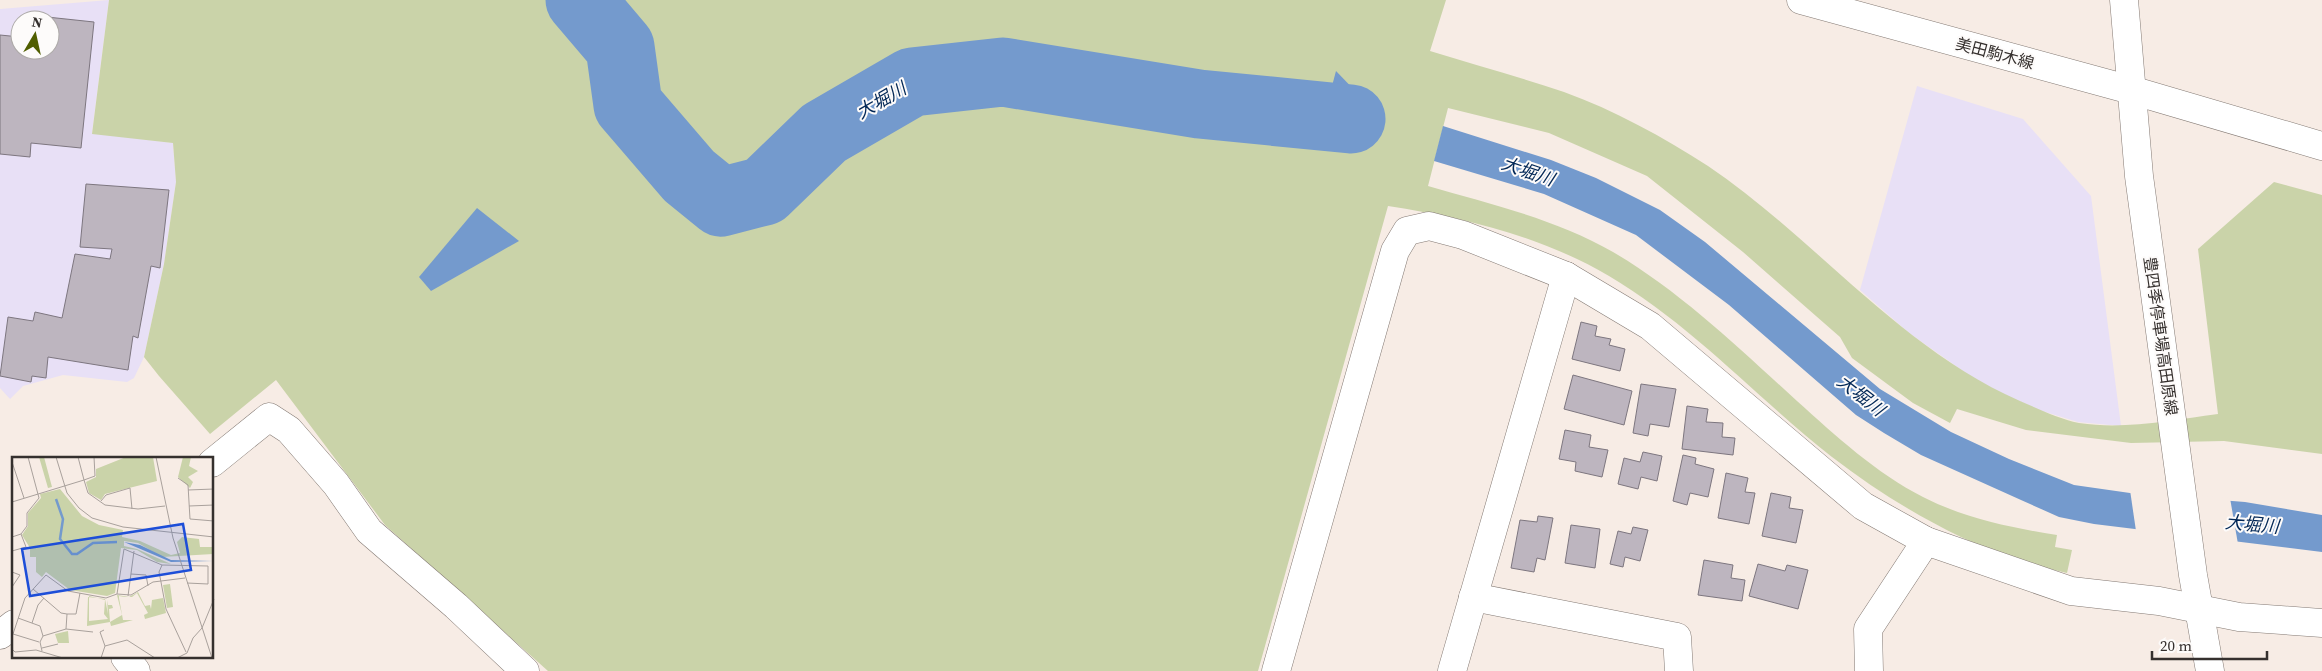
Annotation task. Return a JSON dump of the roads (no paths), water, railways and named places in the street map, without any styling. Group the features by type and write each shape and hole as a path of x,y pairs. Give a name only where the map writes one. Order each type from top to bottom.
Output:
{"street":[{"name":"美田駒木線","path":"1801,0 2131,90 2322,146"},
{"name":"豊四季停車場高田原線","path":"2124,0 2139,176 2193,575 2210,671"},
{"path":"1276,671 1395,251 1407,231 1429,226 1464,235 1566,276 1650,326 1863,506 1926,542 2071,591 2159,601 2239,617 2322,624"},
{"path":"1452,671 1566,276"},
{"path":"214,461 269,417 289,430 336,484 369,531 456,606 525,671"},
{"path":"1870,671 1868,629 1926,542"},
{"path":"1473,597 1677,637 1679,671"},
{"path":"0,635 12,626"},
{"path":"126,658 136,671"}],"water":[{"path":"1336,71 1362,98 1352,137 1316,146"},
{"path":"1443,126 1551,160 1596,178 1660,210 1705,242 1880,389 1951,432 2009,459 2074,485 2130,493 2245,502 2322,515 2322,552 2094,524 2059,517 1921,455 1856,415 1729,305 1636,235 1544,194 1434,161"},
{"path":"477,208 519,241 431,291 419,277"}],"waterway":[{"name":"大堀川","path":"580,0 620,47 628,105 689,176 721,202 764,191 824,133 912,82 1003,72 1199,104 1351,119"}]}
